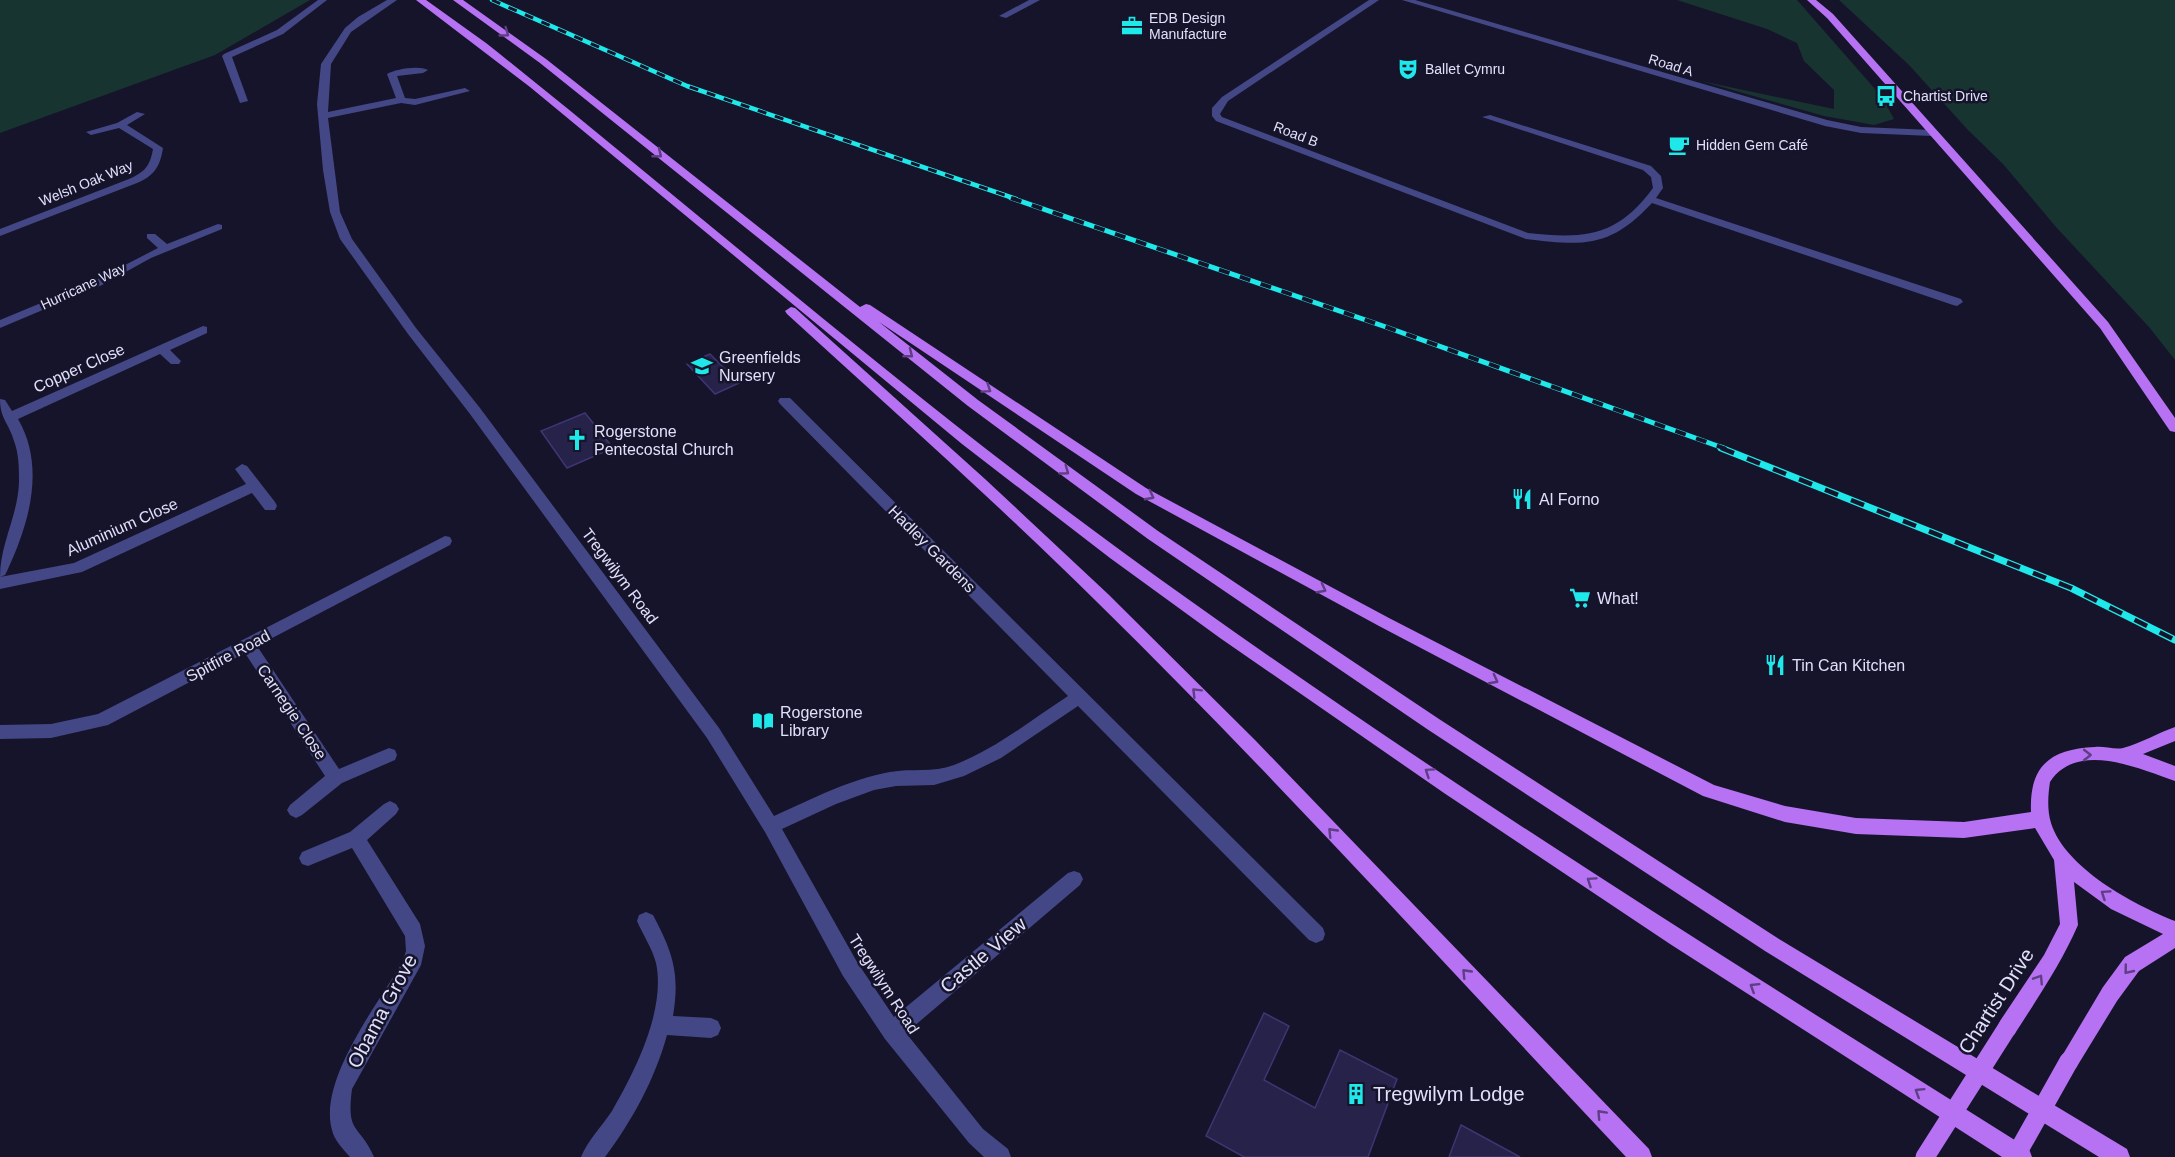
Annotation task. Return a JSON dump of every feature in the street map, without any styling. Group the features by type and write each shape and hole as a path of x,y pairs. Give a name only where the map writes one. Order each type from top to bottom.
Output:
{"main road":[{"path":"420,0 492,52 908,396 1115,553 1277,669 1641,915 2021,1157"},
{"path":"457,0 543,61 973,404 1153,535 1423,717 1762,939 2119,1157"},
{"path":"1811,0 1830,16 2104,325 2175,428"},
{"path":"634,168 980,482 1103,598 1249,745 1641,1157"},
{"path":"782,252 1141,491 1488,677 1709,791 1785,814 1856,826 1964,830 2040,819"},
{"name":"Chartist Drive","path":"2121,756 2175,734"},
{"name":"Chartist Drive","path":"2175,774 2121,756 2078,755 2053,765 2040,782 2040,819 2063,859 2083,879 2138,916 2175,930"},
{"name":"Chartist Drive","path":"1925,1157 2051,961 2069,925 2063,859"},
{"path":"2015,1157 2069,1060 2110,994 2132,964 2175,937"}],"street":[{"path":"243,101 226,56 280,32 323,0"},
{"path":"1003,16 1036,0"},
{"name":"Road B","path":"1375,0 1226,99 1217,108 1215,114 1219,119 1526,236 1557,239 1593,236 1617,230 1650,199"},
{"name":"Road A","path":"1406,0 1815,120 1861,130 1932,133"},
{"name":"Tregwilym Road","path":"388,3 361,19 348,30 326,64 323,116 335,212 346,239 412,331 475,411 713,733 771,826 850,969 892,1032 975,1136 1000,1157"},
{"path":"400,100 392,74 423,70"},
{"path":"323,116 400,100 415,102 465,91"},
{"path":"91,132 120,125 140,114"},
{"path":"1486,117 1647,168 1656,176 1658,188 1650,199 1958,302"},
{"name":"Welsh Oak Way","path":"0,233 149,173 156,165 158,148 120,125"},
{"name":"Hurricane Way","path":"0,324 98,283 165,248 218,227"},
{"path":"151,236 165,248"},
{"name":"Copper Close","path":"12,416 203,330"},
{"path":"161,349 175,361"},
{"name":"Hadley Gardens","path":"785,401 1316,934"},
{"path":"0,403 12,416 24,452 27,472 26,496 15,539 0,571"},
{"path":"242,470 270,506"},
{"name":"Aluminium Close","path":"0,583 77,568 254,486"},
{"name":"Spitfire Road","path":"0,732 34,734 67,730 102,720 445,541"},
{"name":"Carnegie Close","path":"248,645 336,778"},
{"path":"771,826 852,789 892,778 939,777 964,768 999,749 1079,697"},
{"name":"Carnegie Close","path":"296,810 336,778 389,755"},
{"path":"308,858 356,837 390,809"},
{"name":"Obama Grove","path":"356,837 413,930 417,942 416,956 409,970 350,1070 342,1089 339,1110 342,1130 363,1157"},
{"name":"Castle View","path":"892,1032 1074,879"},
{"path":"592,1157 638,1083 651,1054 667,994 667,972 663,951 646,921"},
{"path":"660,1024 711,1028"}],"green space":[{"path":"0,0 310,0 215,55 0,133"},
{"path":"1677,0 1797,0 1882,97 1894,119 1874,125 1824,116 1701,81 1834,109 1834,90 1804,61 1797,43 1767,29"},
{"path":"1839,0 2175,0 2175,360 2149,327 2056,227 2003,164 1968,130 1909,65"}],"building":[{"path":"710,354 739,383 715,394 687,364"},
{"name":"Rogerstone Pentecostal Church","path":"585,413 613,448 567,468 541,431"},
{"name":"Tregwilym Lodge","path":"1264,1013 1289,1026 1264,1080 1315,1108 1340,1050 1397,1079 1368,1157 1244,1157 1206,1136"},
{"name":"Tregwilym Lodge","path":"1461,1125 1520,1157 1449,1157"}],"railway":[{"path":"492,0 687,86 1016,199"},
{"path":"1011,198 1386,327 1726,449"},
{"path":"1721,448 2071,588 2175,640"}],"place":[{"name":"EDB Design Manufacture","path":"1132,26"},
{"name":"Ballet Cymru","path":"1408,69"},
{"name":"Chartist Drive","path":"1886,96"},
{"name":"Hidden Gem Café","path":"1679,145"},
{"name":"Greenfields Nursery","path":"702,366"},
{"name":"Rogerstone Pentecostal Church","path":"577,440"},
{"name":"Al Forno","path":"1522,499"},
{"name":"What!","path":"1580,598"},
{"name":"Tin Can Kitchen","path":"1775,665"},
{"name":"Rogerstone Library","path":"763,721"},
{"name":"Tregwilym Lodge","path":"1356,1094"}]}
